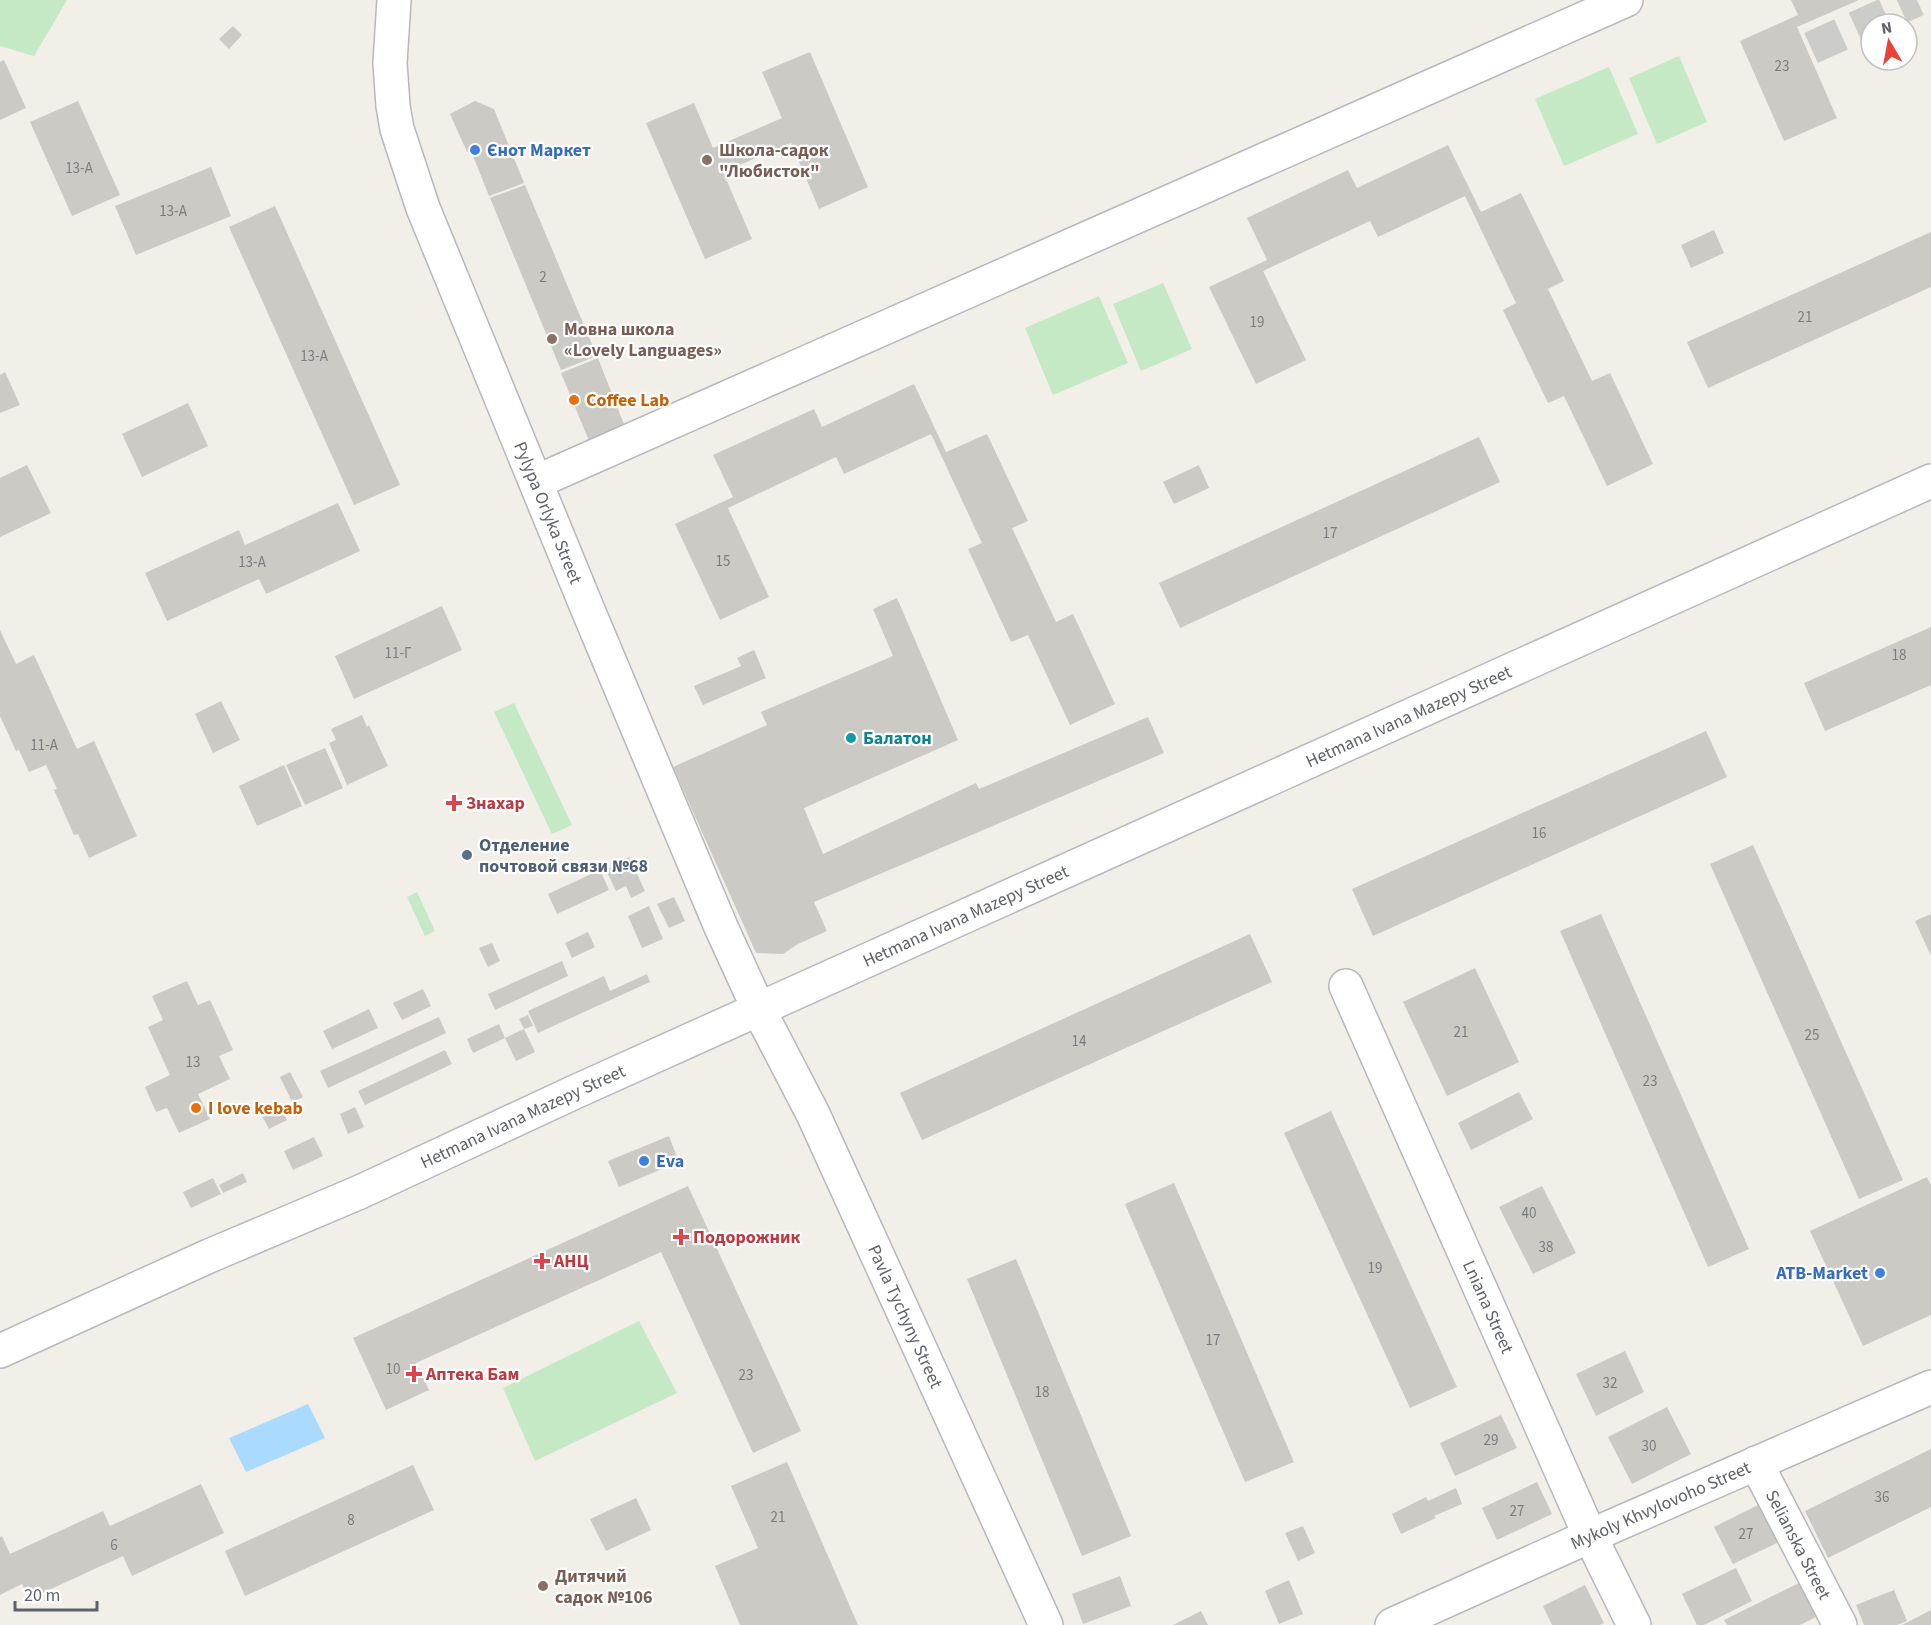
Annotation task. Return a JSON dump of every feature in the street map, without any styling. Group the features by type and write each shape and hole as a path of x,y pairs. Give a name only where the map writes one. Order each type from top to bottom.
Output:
{"street":[{"name":"Pylypa Orlyka Street","path":"394,0 390,63 397,129 423,208 716,916 759,1010"},
{"path":"536,482 1626,0"},
{"name":"Hetmana Ivana Mazepy Street","path":"0,1351 209,1256 360,1192 577,1091 1931,481"},
{"name":"Lniana Street","path":"1346,986 1590,1536 1634,1625"},
{"name":"Pavla Tychyny Street","path":"759,1010 813,1114 1046,1625"},
{"name":"Mykoly Khvylovoho Street","path":"1392,1625 1931,1387"},
{"name":"Selianska Street","path":"1756,1463 1840,1625"}],"green space":[{"path":"0,0 67,0 34,56 0,46"},
{"path":"1679,56 1707,122 1657,144 1629,78"},
{"path":"1609,67 1638,134 1564,166 1535,99"},
{"path":"1163,283 1192,349 1141,371 1113,304"},
{"path":"1099,296 1128,363 1053,395 1025,328"},
{"path":"514,703 572,825 552,834 494,712"},
{"path":"417,892 435,931 425,936 407,897"},
{"path":"639,1321 677,1393 535,1461 503,1388"}],"water":[{"path":"308,1404 325,1438 246,1472 229,1438"}],"building":[{"path":"1791,0 1859,0 1797,27 1837,118 1784,141 1740,41 1798,15"},
{"path":"233,26 242,35 229,49 219,39"},
{"name":"Школа-садок \"Любисток\"","path":"810,52 868,187 819,209 791,143 723,172 752,239 705,259 646,123 694,103 713,148 782,118 762,72"},
{"path":"4,60 26,108 0,120 0,62"},
{"path":"78,101 120,195 72,216 30,122"},
{"path":"475,101 494,109 524,183 489,196 471,151 467,152 450,114"},
{"path":"1448,145 1481,212 1521,193 1564,281 1548,289 1592,381 1610,373 1653,464 1607,486 1564,396 1548,403 1503,310 1516,303 1465,196 1378,237 1370,221 1263,271 1306,360 1256,384 1209,287 1267,260 1247,218 1348,170 1357,188"},
{"path":"211,167 231,216 136,255 115,206"},
{"path":"525,185 597,356 561,370 490,198"},
{"path":"275,206 400,485 354,505 229,227"},
{"path":"1714,230 1724,253 1691,268 1681,245"},
{"path":"1931,232 1931,287 1708,388 1687,342"},
{"path":"598,358 625,427 589,441 561,373"},
{"path":"5,372 20,405 0,413 0,375"},
{"path":"914,384 946,452 987,434 1028,521 1012,528 1056,622 1073,614 1115,704 1070,725 1028,635 1011,642 968,549 982,543 931,434 844,474 836,457 728,508 769,597 720,620 675,524 733,497 713,455 814,409 822,427"},
{"path":"188,403 208,446 142,477 122,434"},
{"path":"1479,437 1500,482 1180,628 1159,583"},
{"path":"27,465 51,513 0,537 0,478"},
{"path":"1199,465 1209,488 1174,504 1163,482"},
{"path":"338,503 360,551 266,594 259,579 167,621 145,573 239,530 245,545"},
{"path":"897,598 958,740 804,808 823,854 976,783 979,789 1148,717 1164,753 814,902 827,931 798,944 783,954 756,953 673,767 767,725 761,712 893,656 873,609"},
{"path":"442,606 462,650 354,699 335,656"},
{"path":"1931,627 1931,685 1825,731 1804,683"},
{"path":"0,630 16,664 34,655 77,749 94,741 137,836 89,858 78,834 74,835 54,790 57,789 46,765 29,772 19,750 16,751 0,716"},
{"path":"754,650 766,678 703,705 694,686 741,666 737,658"},
{"path":"221,701 240,740 213,753 195,714"},
{"path":"362,715 388,766 347,785 329,743 336,740 331,729"},
{"path":"1706,731 1727,777 1373,936 1352,889"},
{"path":"325,748 343,788 305,805 286,765"},
{"path":"284,765 302,806 257,826 239,786"},
{"path":"1753,845 1903,1180 1859,1199 1710,864"},
{"path":"629,857 645,891 631,898 626,886 616,891 606,870"},
{"path":"600,870 609,890 557,914 548,894"},
{"path":"674,897 685,921 669,928 657,904"},
{"path":"649,906 663,939 642,948 628,916"},
{"path":"1601,914 1749,1249 1708,1267 1560,931"},
{"path":"1931,914 1931,956 1915,921"},
{"path":"588,932 595,947 572,958 565,943"},
{"path":"1250,934 1272,982 922,1140 900,1093"},
{"path":"492,943 500,961 488,967 479,948"},
{"path":"562,961 568,976 495,1010 488,994"},
{"path":"1475,968 1519,1062 1447,1096 1403,1002"},
{"path":"647,974 650,982 538,1033 528,1011 604,976 610,991"},
{"path":"187,981 198,1005 210,1000 233,1050 219,1056 230,1079 198,1094 210,1119 179,1133 167,1108 156,1112 145,1087 170,1075 148,1027 163,1020 152,996"},
{"path":"423,989 431,1006 402,1020 393,1003"},
{"path":"369,1009 378,1028 332,1049 323,1031"},
{"path":"528,1015 533,1026 524,1029 519,1019"},
{"path":"439,1017 446,1033 328,1088 320,1071"},
{"path":"499,1024 505,1038 473,1053 467,1039"},
{"path":"524,1029 535,1052 516,1061 505,1038"},
{"path":"445,1050 452,1064 365,1105 358,1091"},
{"path":"290,1072 303,1097 292,1102 280,1077"},
{"path":"1519,1092 1533,1119 1471,1150 1458,1123"},
{"path":"296,1101 304,1110 296,1117 288,1109"},
{"path":"278,1103 287,1120 269,1129 260,1112"},
{"path":"355,1107 364,1127 348,1134 340,1114"},
{"path":"1331,1111 1457,1387 1410,1408 1284,1133"},
{"name":"Eva","path":"669,1136 679,1162 619,1187 608,1161"},
{"path":"314,1137 323,1156 293,1170 284,1151"},
{"path":"243,1173 247,1182 223,1193 219,1185"},
{"name":"ATB-Market","path":"1927,1177 1931,1185 1931,1315 1863,1346 1810,1231"},
{"path":"213,1178 221,1194 191,1208 183,1192"},
{"path":"1174,1183 1294,1462 1245,1482 1125,1204"},
{"path":"688,1186 801,1431 753,1453 661,1252 416,1363 429,1390 386,1410 353,1338"},
{"path":"1542,1186 1576,1253 1533,1274 1499,1207"},
{"path":"1016,1259 1131,1536 1082,1556 967,1279"},
{"path":"1625,1351 1644,1392 1596,1416 1576,1374"},
{"path":"1667,1407 1691,1454 1632,1484 1608,1437"},
{"path":"1501,1415 1517,1448 1455,1476 1440,1443"},
{"path":"1931,1449 1931,1507 1828,1558 1805,1511"},
{"path":"787,1462 858,1625 740,1625 715,1566 758,1548 731,1486"},
{"path":"413,1465 434,1510 245,1596 225,1551"},
{"path":"1537,1482 1552,1514 1497,1540 1482,1508"},
{"path":"201,1484 224,1533 132,1576 123,1556 29,1599 22,1584 0,1595 0,1537 2,1536 10,1554 103,1511 110,1526"},
{"path":"1456,1488 1462,1504 1401,1534 1392,1514 1426,1497 1428,1501"},
{"path":"636,1498 651,1530 606,1551 590,1519"},
{"path":"1760,1504 1779,1542 1733,1564 1714,1527"},
{"path":"1303,1526 1315,1553 1298,1561 1285,1533"},
{"path":"1736,1568 1752,1601 1704,1625 1697,1625 1682,1594"},
{"path":"1120,1576 1131,1606 1083,1624 1072,1594"},
{"path":"1289,1580 1303,1614 1279,1624 1265,1591"},
{"path":"1803,1581 1820,1615 1800,1625 1727,1625 1724,1620"},
{"path":"1585,1585 1604,1623 1600,1625 1552,1625 1543,1606"},
{"path":"1894,1590 1907,1621 1897,1625 1864,1625 1856,1605"},
{"path":"1931,1610 1931,1625 1902,1625"},
{"path":"1201,1611 1208,1625 1173,1625"}],"tunnel":[{"path":"1811,48 1917,0"}],"place":[{"name":"Єнот Маркет","path":"475,150"},
{"name":"Школа-садок \"Любисток\"","path":"707,160"},
{"name":"Мовна школа «Lovely Languages»","path":"552,339"},
{"name":"Coffee Lab","path":"574,400"},
{"name":"Балатон","path":"851,738"},
{"name":"Знахар","path":"454,803"},
{"name":"Отделение почтовой связи №68","path":"467,855"},
{"name":"I love kebab","path":"196,1108"},
{"name":"Eva","path":"644,1161"},
{"name":"Подорожник","path":"681,1237"},
{"name":"АНЦ","path":"542,1261"},
{"name":"ATB-Market","path":"1880,1273"},
{"name":"Аптека Бам","path":"414,1374"},
{"name":"Дитячий садок №106","path":"543,1586"}]}
